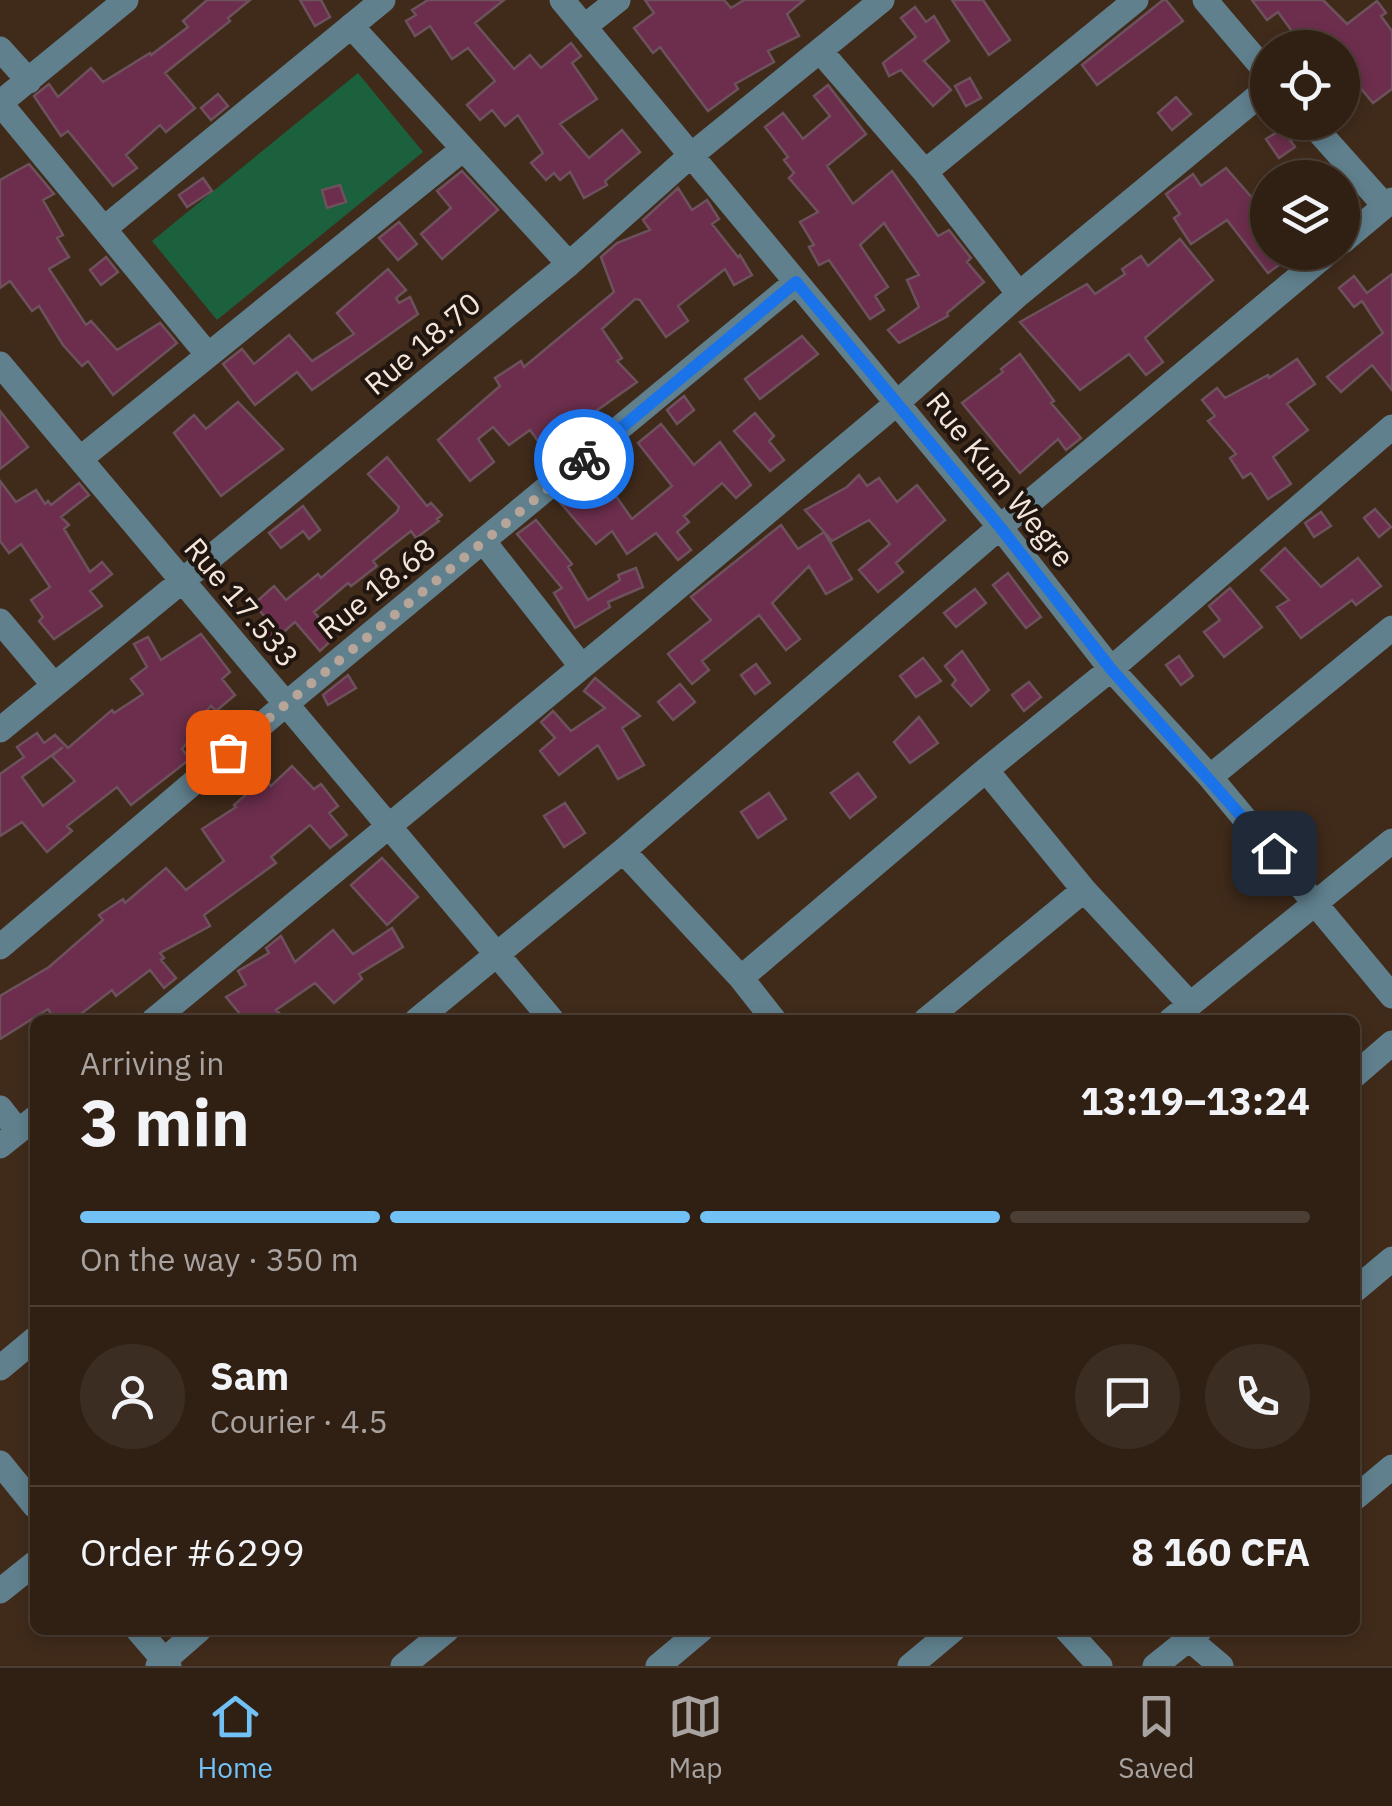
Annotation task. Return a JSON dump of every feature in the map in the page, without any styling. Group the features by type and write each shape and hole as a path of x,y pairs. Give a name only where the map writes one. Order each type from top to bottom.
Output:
{"street":[{"path":"126,0 0,103 208,356"},
{"path":"106,228 382,0"},
{"name":"Rue Kum Wegre","path":"562,0 1000,527 1111,669 1210,777 1392,996"},
{"path":"584,27 618,0"},
{"name":"Rue 18.70","path":"0,730 569,264 689,156 882,0"},
{"path":"925,172 1136,0"},
{"path":"1205,0 1250,53"},
{"path":"351,26 569,264"},
{"path":"0,49 29,81"},
{"path":"821,52 925,172 1018,294"},
{"path":"160,1015 582,667 897,403 1018,294 1250,103"},
{"path":"1327,140 1388,203 1360,227"},
{"path":"80,459 463,149"},
{"path":"423,1015 623,852 1000,527 1307,270"},
{"name":"Rue 18.68","path":"0,946 796,282"},
{"name":"Rue 17.533","path":"0,364 548,1015"},
{"path":"741,978 1111,669 1392,426"},
{"path":"484,542 582,667"},
{"path":"0,621 54,685"},
{"path":"1210,777 1392,628"},
{"path":"986,770 1181,1012 1392,841"},
{"path":"623,852 741,978 770,1015"},
{"path":"932,1015 1084,890"},
{"path":"1360,1071 1392,1043"},
{"path":"0,1108 18,1132"},
{"path":"1360,1286 1392,1259"},
{"path":"0,1368 30,1342"},
{"path":"0,1463 30,1500"},
{"path":"1360,1494 1392,1466"},
{"path":"0,1591 30,1567"},
{"path":"142,1635 163,1664 194,1635"},
{"path":"404,1666 441,1635"},
{"path":"658,1666 696,1635"},
{"path":"910,1666 947,1635"},
{"path":"1072,1635 1100,1666"},
{"path":"1155,1666 1195,1635 1221,1666"}],"green space":[{"path":"358,73 423,152 217,320 152,241"}],"building":[{"path":"207,0 250,0 165,73 195,108 166,132 160,125 126,155 137,168 113,186 68,131 61,136 34,96 49,84 58,97 91,68 103,82 151,55 188,27 183,21"},
{"path":"300,0 321,0 330,17 315,26"},
{"path":"428,0 504,0 475,23 514,69 530,55 541,68 571,43 581,56 572,63 597,99 560,124 589,158 622,130 640,152 605,181 607,185 584,198 570,172 560,180 554,173 546,180 531,163 543,153 518,115 505,126 492,110 480,120 467,105 495,81 468,48 452,59 430,26 415,36 406,21 416,15 412,10"},
{"path":"645,0 724,0 731,8 744,0 804,0 787,14 799,36 768,51 774,62 735,84 738,89 708,111 660,47 653,53 634,28 654,13"},
{"path":"952,0 983,0 1010,40 989,55"},
{"path":"1163,0 1183,21 1097,85 1082,65"},
{"path":"1252,0 1323,0 1347,24 1377,1 1386,13 1381,16 1392,31 1392,89 1373,103 1360,87 1360,30 1291,30 1278,12 1267,20"},
{"path":"915,7 926,22 934,16 949,41 924,61 951,90 933,106 901,70 889,76 883,63 916,37 901,18"},
{"path":"970,78 981,98 966,106 955,86"},
{"path":"828,85 866,134 827,166 853,204 892,171 938,236 949,230 984,282 948,316 899,343 888,330 919,307 907,280 919,275 884,223 860,245 888,287 875,296 884,310 870,319 829,260 819,265 809,247 814,245 800,222 818,212 789,178 794,173 784,160 788,157 765,127 783,113 803,139 830,116 814,96"},
{"path":"218,94 228,106 211,120 201,108"},
{"path":"1176,97 1191,114 1172,130 1158,113"},
{"path":"1267,140 1290,140 1295,147 1279,158"},
{"path":"29,164 54,194 43,200 63,235 57,238 69,257 49,269 86,325 91,321 117,350 160,323 177,343 113,395 88,361 82,366 63,345 39,306 32,311 10,281 0,288 0,180"},
{"path":"1226,168 1250,195 1250,250 1227,220 1191,244 1174,218 1180,214 1166,194 1193,174 1201,186"},
{"path":"462,171 498,210 442,259 421,234 451,208 437,191"},
{"path":"203,178 212,191 187,207 179,195"},
{"path":"340,185 346,202 327,208 322,190"},
{"path":"678,188 692,210 707,200 719,219 712,224 752,275 734,285 725,269 678,306 688,321 666,337 640,300 635,299 602,329 622,358 617,361 637,382 579,423 574,416 538,441 530,430 509,445 493,427 478,439 494,462 470,481 438,440 500,386 495,378 521,361 524,367 614,292 601,257 617,243 650,230 643,220"},
{"path":"399,222 417,244 398,260 379,238"},
{"path":"1180,239 1213,280 1145,338 1163,362 1146,375 1129,354 1080,390 1020,322 1087,284 1095,294 1125,274 1122,269 1141,256 1148,266"},
{"path":"106,257 118,272 101,285 90,270"},
{"path":"388,269 406,290 396,298 399,303 410,297 418,314 312,390 297,372 255,405 223,364 242,349 254,364 289,335 312,361 354,334 337,313"},
{"path":"1392,274 1392,390 1372,365 1341,392 1327,377 1383,333 1362,301 1354,307 1339,288 1354,276 1367,293"},
{"path":"802,336 818,354 760,399 745,379"},
{"path":"1020,354 1054,401 1051,403 1081,438 1066,450 1058,439 1020,473 962,403"},
{"path":"1297,359 1315,384 1287,404 1308,430 1273,457 1291,484 1268,499 1251,473 1243,478 1230,458 1236,454 1208,421 1215,416 1202,400 1217,388 1225,398 1268,375 1269,378"},
{"path":"684,396 694,410 677,424 667,410"},
{"path":"238,402 283,449 221,496 174,433 194,415 206,429"},
{"path":"0,411 28,447 0,469"},
{"path":"755,413 774,436 769,441 784,460 770,471 734,431"},
{"path":"661,424 694,465 720,442 751,485 736,498 722,483 684,516 689,522 677,532 691,550 678,560 656,533 627,554 612,531 596,544 558,500 599,472 632,519 672,486 638,443"},
{"path":"387,457 427,506 431,503 442,515 439,521 416,538 411,531 373,561 377,566 351,586 348,583 314,612 335,637 320,651 295,622 272,642 257,624 265,617 254,604 274,586 286,600 318,574 321,578 397,512 399,507 368,474"},
{"path":"859,475 867,486 879,478 897,502 917,485 945,520 896,563 903,572 878,592 859,570 890,544 869,520 832,541 805,510 847,487"},
{"path":"0,481 16,502 36,490 45,504 48,501 51,505 79,483 89,495 61,517 69,525 64,529 90,572 102,562 112,574 90,591 102,606 54,639 39,621 43,617 31,600 50,587 21,544 9,553 0,541"},
{"path":"303,506 320,530 309,539 303,531 281,548 269,533"},
{"path":"1375,509 1391,527 1379,537 1364,518"},
{"path":"1321,512 1331,526 1314,537 1305,523"},
{"path":"536,520 572,564 568,567 588,600 620,580 618,575 636,568 643,587 608,602 610,607 575,628 554,593 562,588 517,534"},
{"path":"781,525 798,549 824,532 852,579 826,594 809,566 772,603 800,639 786,650 759,615 702,661 709,670 692,684 668,654 711,620 691,597"},
{"path":"1285,548 1321,587 1358,558 1381,586 1356,605 1352,600 1301,638 1277,607 1289,600 1261,570"},
{"path":"1008,573 1041,617 1026,628 993,585"},
{"path":"1230,588 1262,627 1224,657 1204,632 1220,620 1209,606"},
{"path":"975,589 986,603 956,627 944,613"},
{"path":"201,634 230,672 222,679 235,695 216,711 211,706 187,733 192,737 182,749 190,759 131,805 117,787 67,826 72,831 47,852 22,822 0,836 0,774 24,757 17,747 37,733 44,743 55,735 68,748 112,710 114,713 143,694 131,679 147,667 134,644 148,637 161,660","holes":["63,747 52,756 75,781 43,806 22,777"]},
{"path":"962,651 989,690 971,706 952,685 956,680 945,666"},
{"path":"1179,656 1193,676 1181,685 1166,665"},
{"path":"923,658 941,681 916,697 900,676"},
{"path":"756,664 770,683 755,694 741,675"},
{"path":"348,675 356,688 328,705 323,695"},
{"path":"595,678 640,716 622,728 644,765 618,779 598,745 559,775 540,751 555,738 541,722 553,711 571,731 605,708 584,691"},
{"path":"1029,682 1041,697 1024,711 1012,695"},
{"path":"680,684 695,702 673,720 658,702"},
{"path":"919,717 938,743 910,763 894,742"},
{"path":"292,766 314,789 321,784 338,806 329,813 347,835 330,848 310,825 271,857 276,863 204,915 210,926 160,953 176,978 164,988 150,970 116,996 112,990 80,1015 52,1015 48,1009 30,1015 30,1020 0,1039 0,996 49,967 103,920 99,915 123,899 125,903 166,868 186,890 224,861 202,829 236,807 264,779 271,786"},
{"path":"858,773 876,797 850,818 831,793"},
{"path":"769,793 786,819 758,838 741,812"},
{"path":"565,803 585,833 564,847 544,816"},
{"path":"382,858 418,897 387,925 351,885"},
{"path":"392,928 403,947 359,974 362,979 334,1003 315,983 276,1010 276,1015 241,1015 226,997 246,985 238,971 269,953 266,948 281,936 295,962 333,930 353,954"}],"way so far":[{"path":"228,752 584,459"}],"route":[{"path":"584,459 796,282 1000,527 1111,669 1274,853"}]}
